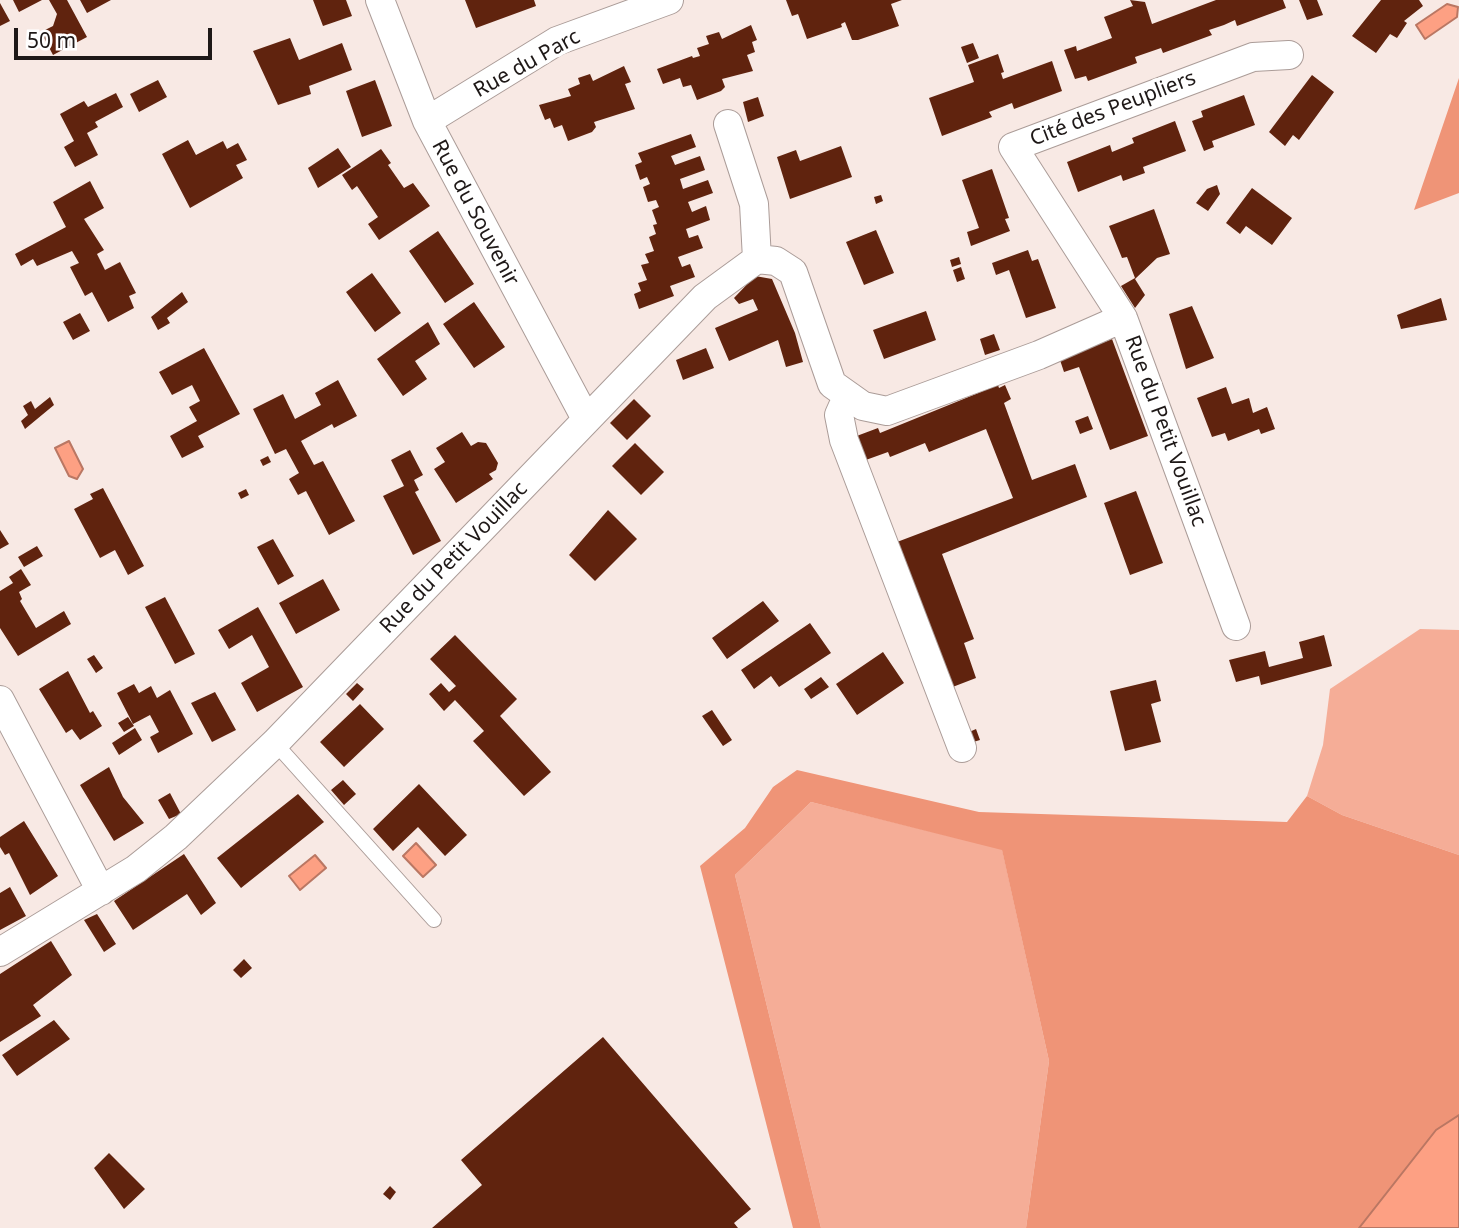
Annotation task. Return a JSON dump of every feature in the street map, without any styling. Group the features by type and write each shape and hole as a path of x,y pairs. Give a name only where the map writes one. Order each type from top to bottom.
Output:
{"street":[{"name":"Rue du Souvenir","path":"380,0 427,121 586,419"},
{"name":"Rue du Parc","path":"427,121 557,41 669,0"},
{"name":"Cité des Peupliers","path":"1123,318 1013,147 1253,57 1289,55"},
{"path":"728,124 754,204 757,258 776,261 793,272 832,384 847,397 839,415 844,440 962,748"},
{"name":"Rue du Petit Vouillac","path":"0,952 101,891 176,837 275,743 705,297 757,258"},
{"name":"Rue du Petit Vouillac","path":"847,397 863,406 887,411 1039,355 1123,318 1236,626"},
{"path":"0,700 101,891"}],"lane":[{"path":"275,743 434,920"}],"shaded area":[{"path":"1447,4 1458,7 1457,17 1425,39 1416,25"},
{"path":"1459,78 1459,193 1414,210"},
{"path":"69,441 83,469 77,479 69,476 55,448"},
{"path":"1420,629 1459,630 1459,855 1342,815 1307,796 1323,745 1330,689"},
{"path":"797,770 979,812 1287,822 1307,796 1342,815 1459,855 1459,1115 1436,1130 1359,1228 1026,1228 1049,1061 1002,850 811,802 735,875 821,1228 793,1228 700,866 745,828 773,787"},
{"path":"811,802 1002,849 1049,1061 1026,1228 821,1228 735,875"},
{"path":"416,843 436,865 423,877 403,856"},
{"path":"315,855 326,868 300,890 289,876"},
{"path":"1459,1115 1459,1228 1359,1228 1436,1130"}],"building":[{"path":"13,0 42,0 19,12"},
{"path":"49,0 67,0 87,37 53,55 41,32 53,26 57,14"},
{"path":"80,0 111,0 87,13"},
{"path":"313,0 346,0 352,16 323,26"},
{"path":"465,0 534,0 536,6 476,28"},
{"path":"786,0 902,0 891,4 899,26 852,40 845,22 841,24 842,27 807,39 798,14 792,16"},
{"path":"1130,0 1145,2 1152,24 1216,0 1283,0 1286,8 1237,26 1235,20 1209,30 1212,35 1163,53 1161,48 1135,57 1137,63 1088,81 1086,76 1075,79 1064,50 1076,46 1077,51 1112,38 1104,17 1133,6"},
{"path":"1299,0 1317,0 1323,15 1307,20"},
{"path":"1381,0 1419,0 1423,6 1404,21 1407,23 1397,38 1390,34 1376,53 1352,36"},
{"path":"0,3 10,21 0,26"},
{"path":"751,25 757,40 752,42 755,52 747,55 753,71 722,79 725,87 721,91 697,100 691,85 683,87 680,78 663,84 657,69 692,56 700,56 697,48 709,44 706,36 719,32 722,39"},
{"path":"290,38 299,60 342,43 352,70 309,86 311,94 278,105 253,51"},
{"path":"973,43 979,58 967,63 961,47"},
{"path":"998,54 1004,72 1001,73 1003,79 1052,61 1062,91 1014,109 1012,103 989,112 992,117 942,136 929,98 974,82 968,65"},
{"path":"624,66 631,82 625,84 635,109 594,122 596,127 592,132 568,141 562,125 554,128 550,118 545,120 539,105 571,96 568,89 580,84 578,78 590,74 593,81"},
{"path":"1312,75 1334,92 1299,140 1293,135 1285,146 1269,132"},
{"path":"158,80 167,97 139,112 130,94"},
{"path":"375,80 392,126 362,137 346,91"},
{"path":"116,93 123,107 95,122 98,127 87,133 98,155 75,167 64,147 74,141 60,114 84,101 88,107"},
{"path":"1244,95 1255,125 1212,141 1214,147 1204,151 1192,121 1203,117 1201,111"},
{"path":"758,97 764,116 748,122 743,102"},
{"path":"1175,121 1186,151 1143,167 1145,173 1123,181 1121,175 1078,192 1067,162 1110,145 1112,152 1134,143 1132,138"},
{"path":"691,134 696,147 671,156 675,165 700,156 705,170 680,179 683,189 708,180 713,193 688,202 692,212 706,206 710,220 686,229 689,238 698,235 703,248 678,257 682,267 690,264 695,277 670,286 674,296 639,309 634,294 641,291 638,283 647,280 641,265 649,263 645,254 654,251 649,237 656,234 653,225 657,224 652,210 659,207 656,200 648,202 643,187 650,184 647,177 640,180 635,165 642,162 638,153"},
{"path":"188,140 196,155 223,141 227,149 238,143 247,160 236,165 243,178 190,208 162,154"},
{"path":"841,146 852,177 790,199 777,157 796,150 800,161"},
{"path":"338,148 351,167 318,188 308,168"},
{"path":"381,149 404,188 413,183 430,206 379,240 368,224 378,217 357,186 352,190 342,175"},
{"path":"992,169 1009,218 1005,219 1010,231 971,246 967,232 979,228 962,180"},
{"path":"90,181 104,208 84,219 104,250 97,254 105,270 120,262 136,293 129,296 134,308 108,322 92,292 85,296 70,267 79,263 72,251 37,266 33,259 21,266 15,254 66,227 53,202"},
{"path":"1217,185 1220,194 1208,211 1196,203 1207,189"},
{"path":"1252,188 1292,218 1272,245 1246,226 1240,234 1226,223"},
{"path":"881,195 883,201 876,204 874,197"},
{"path":"1154,209 1170,254 1157,258 1135,279 1145,295 1135,308 1121,286 1135,278 1127,257 1122,258 1109,226"},
{"path":"876,230 894,273 864,285 846,242"},
{"path":"438,231 474,284 445,303 409,251"},
{"path":"1028,250 1032,261 1038,259 1056,308 1026,318 1009,270 996,275 992,263"},
{"path":"959,257 961,264 952,267 950,260"},
{"path":"961,267 965,279 957,282 953,270"},
{"path":"372,273 401,313 375,332 346,292"},
{"path":"755,276 772,279 795,333 803,362 786,367 778,340 729,361 715,328 758,310 753,299 739,304 734,298"},
{"path":"182,292 188,302 167,318 170,323 158,330 151,317"},
{"path":"1441,298 1447,320 1401,329 1397,315"},
{"path":"474,302 505,347 474,368 443,324"},
{"path":"1192,306 1214,358 1186,369 1169,314"},
{"path":"926,311 936,340 884,359 873,330"},
{"path":"80,313 90,331 73,340 63,322"},
{"path":"428,322 440,344 415,361 427,379 403,396 377,359"},
{"path":"994,334 1000,350 985,355 980,339"},
{"path":"1112,339 1148,436 1110,450 1079,367 1064,372 1060,360"},
{"path":"204,348 240,414 198,436 204,447 182,458 170,436 197,421 189,407 200,401 192,385 172,395 159,372"},
{"path":"706,348 714,368 683,380 676,360"},
{"path":"338,380 357,416 334,428 332,424 301,441 314,465 323,461 355,521 329,535 306,491 298,495 289,479 299,473 286,449 275,454 253,409 283,394 295,419 321,405 315,393"},
{"path":"998,385 999,388 1005,385 1011,399 1004,403 1032,480 1075,464 1087,497 942,554 974,639 964,643 976,678 950,688 897,542 1013,498 986,429 929,452 925,443 890,457 888,452 863,461 854,437 878,428 880,433"},
{"path":"1226,387 1232,404 1249,398 1253,413 1267,407 1275,429 1261,434 1259,429 1228,441 1225,433 1212,437 1197,398"},
{"path":"50,397 54,405 25,429 21,421 28,415 23,406 31,401 35,409"},
{"path":"634,399 651,416 627,440 610,423"},
{"path":"1088,416 1093,429 1080,434 1075,421"},
{"path":"462,432 471,446 478,442 486,443 498,463 496,470 489,474 493,479 456,503 434,469 445,462 436,448"},
{"path":"635,443 664,472 641,495 612,466"},
{"path":"410,450 423,475 414,480 419,490 415,492 441,541 413,555 383,496 404,486 391,460"},
{"path":"268,456 271,462 263,466 260,460"},
{"path":"103,488 144,566 128,575 115,550 100,558 74,509 93,499 90,494"},
{"path":"246,489 249,495 241,499 238,493"},
{"path":"1136,491 1163,563 1130,575 1104,503"},
{"path":"608,510 637,539 595,581 569,555"},
{"path":"0,530 9,544 0,549"},
{"path":"273,539 294,576 278,585 257,547"},
{"path":"37,546 43,556 24,567 18,557"},
{"path":"21,569 31,585 19,592 22,599 20,601 36,628 64,611 71,624 18,656 0,628 0,591 13,583 9,577"},
{"path":"323,579 340,610 296,634 279,603"},
{"path":"165,597 195,654 175,664 145,607"},
{"path":"763,601 779,621 727,659 712,638"},
{"path":"258,607 303,687 257,712 241,683 269,667 252,635 229,649 218,630"},
{"path":"810,623 831,653 779,687 771,676 754,689 741,670"},
{"path":"455,635 517,699 500,716 551,772 524,796 473,741 484,731 455,700 444,711 429,694 441,683 449,692 456,686 430,659"},
{"path":"1324,635 1332,666 1261,685 1259,676 1236,682 1229,660 1265,651 1269,667 1303,658 1299,642"},
{"path":"883,652 904,683 857,715 836,684"},
{"path":"94,655 103,668 96,673 87,659"},
{"path":"68,671 90,713 93,711 102,726 80,740 72,729 66,733 39,689"},
{"path":"821,677 829,687 811,699 804,689"},
{"path":"1156,680 1161,701 1151,704 1161,742 1125,751 1110,691"},
{"path":"357,683 364,689 353,701 346,694"},
{"path":"134,684 139,693 151,686 157,698 170,690 193,734 158,753 150,737 159,732 150,715 133,724 117,693"},
{"path":"215,692 236,730 212,742 191,703"},
{"path":"360,704 384,729 344,767 320,742"},
{"path":"712,710 732,740 723,746 702,716"},
{"path":"128,717 134,726 124,732 118,723"},
{"path":"135,728 142,740 119,755 112,743"},
{"path":"976,729 980,740 970,743 967,733"},
{"path":"109,767 123,797 144,823 114,841 80,785"},
{"path":"343,780 356,794 344,805 331,790"},
{"path":"419,784 467,835 445,856 418,827 393,851 373,829"},
{"path":"170,793 181,814 169,819 158,800"},
{"path":"298,794 324,822 241,888 217,858"},
{"path":"24,821 58,876 30,895 9,853 5,855 0,847 0,837"},
{"path":"184,854 216,903 201,915 187,894 133,930 114,901"},
{"path":"10,887 26,916 0,930 0,893"},
{"path":"97,914 116,944 104,952 84,920"},
{"path":"51,941 72,975 33,1005 41,1016 0,1042 0,974"},
{"path":"244,959 252,968 241,978 233,970"},
{"path":"54,1020 70,1039 17,1076 2,1055"},
{"path":"603,1037 751,1209 734,1223 738,1228 432,1228 482,1185 461,1160"},
{"path":"109,1153 145,1189 124,1209 94,1168"},
{"path":"390,1186 396,1192 390,1200 383,1194"}]}
